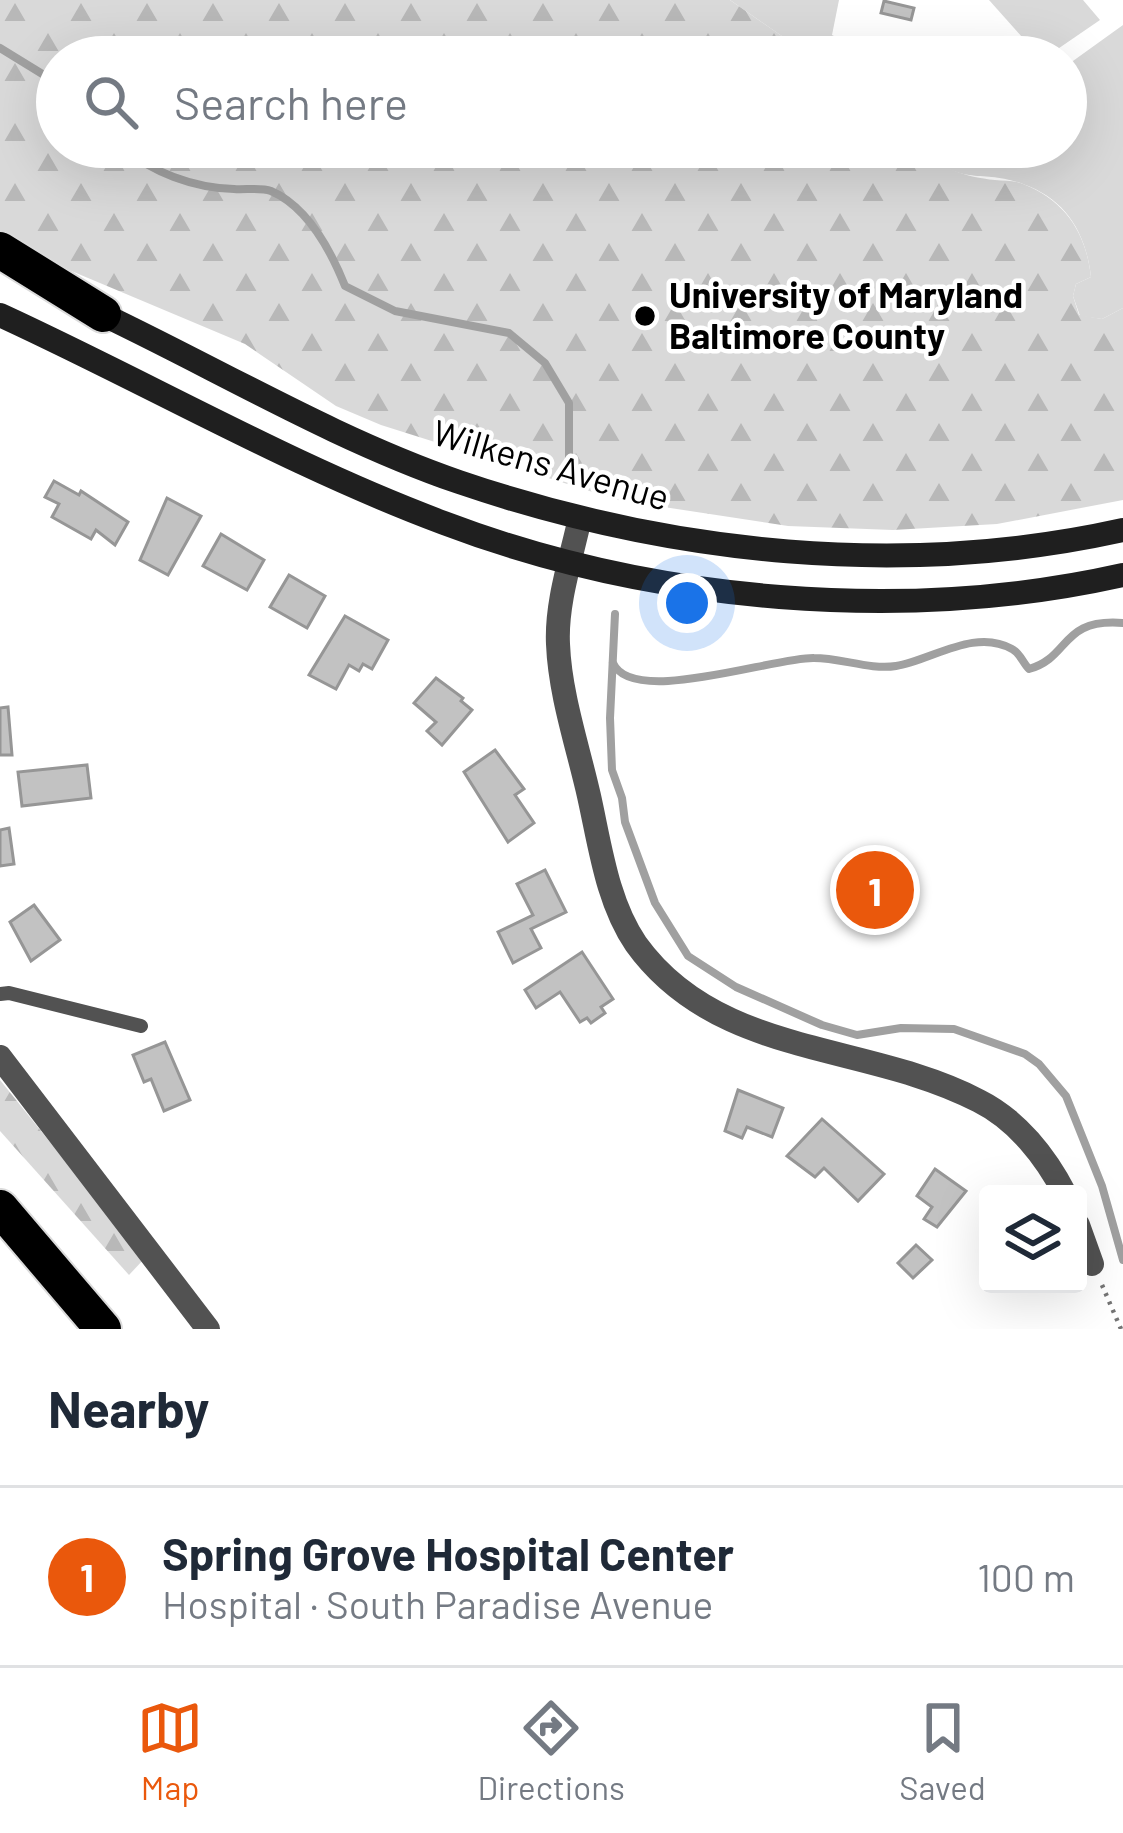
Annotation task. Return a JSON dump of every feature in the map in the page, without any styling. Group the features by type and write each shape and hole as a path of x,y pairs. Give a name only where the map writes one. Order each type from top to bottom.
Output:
{"highway":[{"path":"0,250 103,314"},
{"path":"0,1208 103,1329"}],"main road":[{"name":"Wilkens Avenue","path":"0,266 382,450 457,481 580,518 653,535 815,554 997,548 1123,530"},
{"path":"0,315 445,524 570,561 646,578 812,599 905,600 1123,574"}],"street":[{"path":"580,518 560,614 560,663 605,868 617,908 634,941 658,970 727,1018 980,1101 1010,1121 1052,1169 1060,1185"},
{"path":"0,1057 208,1329"},
{"path":"1087,1250 1092,1264"}],"lane":[{"path":"0,994 141,1026"}],"path":[{"path":"1092,1264 1120,1329"}],"green space":[{"name":"University of Maryland Baltimore County","path":"0,0 730,0 782,36 36,36 36,168 949,168 1020,183 1062,209 1079,233 1091,277 1076,284 1073,296 1079,315 1102,319 1123,308 1123,500 997,524 893,530 788,526 618,500 381,425 336,406 245,344 69,270 0,231"},
{"path":"730,0 839,0 834,36 782,36"},
{"path":"989,0 1083,0 1100,20 1077,36 1021,36"},
{"path":"1123,25 1123,308 1102,319 1080,316 1073,296 1076,284 1091,277 1079,232 1062,208 1023,184 947,168 1087,168 1087,51"},
{"path":"0,1080 144,1259 129,1275 0,1131"}],"building":[{"path":"884,1 914,8 911,20 881,13"},
{"path":"54,481 79,495 81,491 128,522 115,545 96,530 91,539 52,517 59,504 45,497"},
{"path":"167,498 201,516 168,575 140,560"},
{"path":"221,534 264,560 247,590 203,566"},
{"path":"289,575 325,596 307,628 270,607"},
{"path":"345,616 388,640 372,669 363,664 359,671 349,665 336,689 309,675"},
{"path":"436,678 472,710 442,745 427,731 436,722 414,703"},
{"path":"8,707 12,755 0,755 0,708"},
{"path":"495,750 524,789 515,795 534,823 508,842 464,772"},
{"path":"87,765 91,798 22,806 18,772"},
{"path":"9,828 14,864 0,866 0,830"},
{"path":"545,870 566,912 531,929 541,948 513,963 498,932 533,915 517,884"},
{"path":"34,905 60,940 31,961 10,922"},
{"path":"582,952 613,999 601,1007 605,1013 591,1023 587,1018 580,1022 560,992 536,1008 525,990"},
{"path":"165,1042 190,1100 164,1111 151,1079 144,1082 133,1055"},
{"path":"738,1090 783,1108 772,1137 747,1127 742,1138 725,1131"},
{"path":"822,1119 884,1174 858,1201 824,1168 815,1177 787,1156"},
{"path":"935,1169 966,1191 937,1227 924,1219 932,1207 917,1196"},
{"path":"916,1245 932,1260 913,1278 898,1263"}],"waterway":[{"path":"0,48 36,70"},
{"path":"155,168 188,182 267,190 284,198 317,231 345,286 395,311 509,333 545,363 569,403 569,463"},
{"path":"615,614 612,770 625,822 655,903 688,956 736,987 822,1025 857,1035 901,1028 954,1029 1025,1054 1066,1096 1102,1186 1123,1260"},
{"path":"613,663 625,675 647,681 674,680 814,658 896,666 983,642 1012,649 1029,669 1053,656 1088,626 1123,623"}],"place":[{"name":"University of Maryland Baltimore County","path":"645,316"},
{"name":"Spring Grove Hospital Center","path":"875,890"}]}
